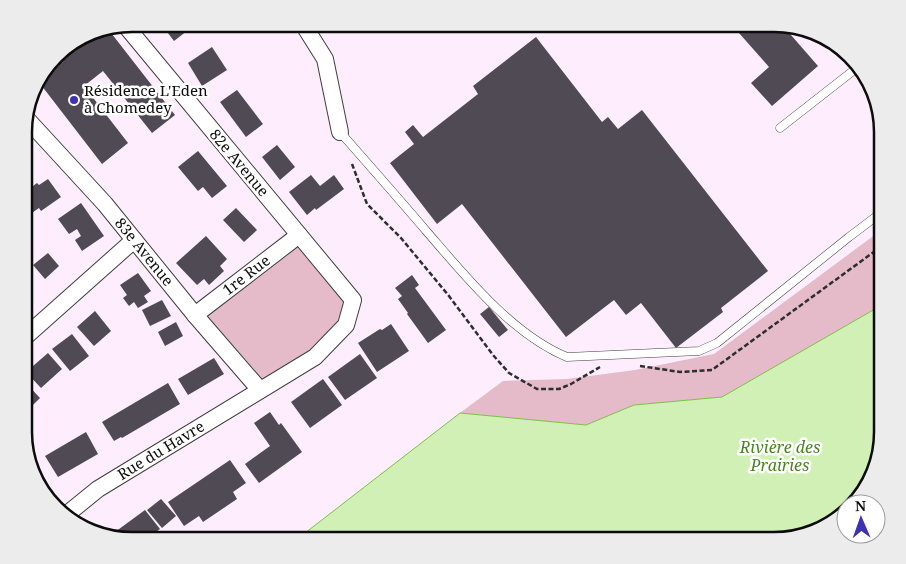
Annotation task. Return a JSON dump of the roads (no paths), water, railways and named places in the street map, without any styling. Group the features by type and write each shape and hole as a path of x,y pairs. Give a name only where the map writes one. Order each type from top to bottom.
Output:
{"street":[{"name":"82e Avenue","path":"132,33 352,300"},
{"path":"308,33 325,59 340,132"},
{"name":"83e Avenue","path":"33,125 105,204 195,315 260,390"},
{"name":"1re Rue","path":"195,315 299,235"},
{"path":"32,331 134,240"},
{"name":"Rue du Havre","path":"71,511 98,489 315,357 346,325 352,300"}],"lane":[{"path":"780,128 853,71"},
{"path":"340,132 469,280 517,326 548,350 567,357 699,351 717,343 873,219"}],"water":[{"name":"Rivière des Prairies","path":"873,310 872,451 863,476 852,494 836,494 836,509 812,524 793,530 780,531 307,532 460,413 586,425 634,405 722,397"}],"place":[{"name":"Résidence L'Eden à Chomedey","path":"74,100"}]}
